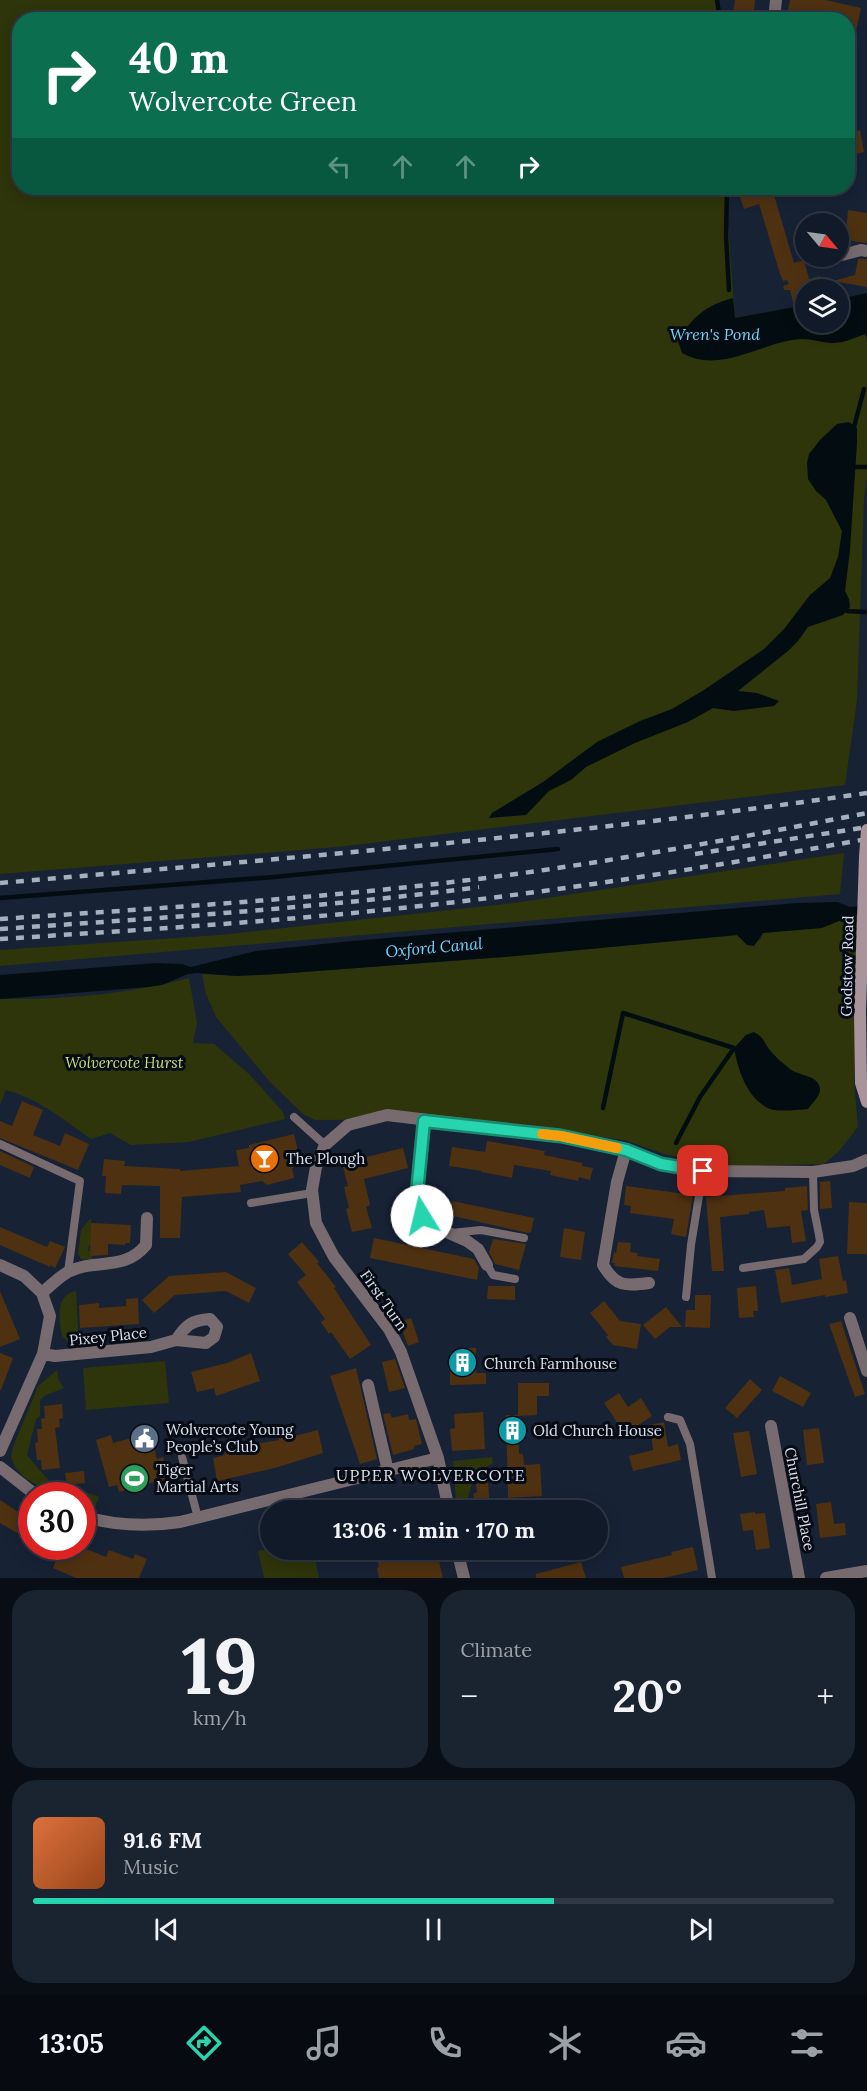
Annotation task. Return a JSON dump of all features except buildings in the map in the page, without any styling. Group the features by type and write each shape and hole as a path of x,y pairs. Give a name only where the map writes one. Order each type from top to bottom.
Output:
{"street":[{"path":"849,253 867,251"},
{"name":"Godstow Road","path":"867,830 862,938 861,1083 867,1102"},
{"path":"325,1145 348,1125 387,1115 561,1136 626,1150 661,1164 703,1171 813,1172 853,1166 867,1160"},
{"path":"424,1121 416,1203 422,1216 433,1226 467,1241 478,1249 487,1265"},
{"name":"First Turn","path":"325,1145 316,1167 312,1193 316,1223 334,1257 389,1329 401,1352 438,1458 447,1500"},
{"path":"626,1150 617,1182 603,1265 611,1278 627,1286 649,1283"},
{"path":"42,1293 68,1272 89,1266 112,1264 134,1257 146,1245 147,1218"},
{"path":"0,1265 24,1276 42,1293 50,1316 43,1354 0,1451"},
{"path":"850,1318 867,1371"},
{"name":"Pixey Place","path":"43,1354 55,1356 151,1347 176,1340"},
{"path":"368,1385 388,1471"},
{"name":"Churchill Place","path":"771,1426 799,1578"},
{"path":"96,1520 141,1526 180,1522 438,1458"},
{"path":"0,1467 19,1482"},
{"path":"460,1560 464,1578"},
{"path":"826,1578 867,1571"}],"lane":[{"path":"294,1117 325,1145"},
{"path":"0,1144 80,1181 68,1272"},
{"path":"687,1297 691,1245 703,1171"},
{"path":"743,1268 804,1259 812,1254 820,1242 814,1210 813,1172"},
{"path":"251,1203 312,1193"},
{"path":"447,1233 481,1230 524,1238"},
{"path":"487,1265 493,1275 515,1279"},
{"path":"668,1417 681,1420 690,1444 712,1578"},
{"path":"182,1457 198,1518"}],"green space":[{"path":"0,0 719,0 720,12 12,12 12,195 730,195 728,223 735,318 795,307 795,333 849,333 849,297 867,293 867,478 864,500 857,700 845,785 338,847 0,874"},
{"path":"844,853 840,894 0,966 0,950 219,935 514,903"},
{"path":"849,914 858,917 854,1080 858,1127 839,1151 824,1164 733,1166 668,1155 624,1140 467,1119 315,1120 303,1114 270,1082 216,1017 206,994 202,974 237,976 277,974 516,956 738,935 747,945 760,940 763,933 839,921"},
{"name":"Wolvercote Hurst","path":"189,978 197,1023 193,1043 214,1044 249,1074 283,1112 285,1119 189,1142 131,1145 110,1133 91,1139 40,1104 6,1090 0,1105 0,999 95,995 166,984"},
{"path":"91,1218 91,1245 88,1250 93,1260 81,1259 78,1254 81,1230"},
{"path":"76,1291 79,1344 71,1344 62,1336 60,1309 65,1297"},
{"path":"165,1361 169,1403 86,1410 83,1368"},
{"path":"57,1370 59,1381 64,1388 40,1400 40,1416 36,1419 27,1455 50,1482 32,1482 25,1478 15,1467 11,1457 38,1386"},
{"path":"492,1457 493,1463 474,1475 468,1500 456,1500 453,1461"},
{"path":"260,1560 315,1560 319,1578 264,1578"}],"water":[{"name":"Wren's Pond","path":"867,293 867,338 865,334 834,343 805,339 787,341 727,359 712,360 697,359 682,353 678,341 701,313 733,298 735,318 795,307 795,333 849,333 849,297"},
{"path":"849,422 857,428 850,550 845,591 850,607 843,615 808,627 788,651 738,691 757,693 779,701 774,706 734,711 713,708 688,722 635,743 586,767 571,780 549,791 526,815 489,818 492,813 543,782 597,742 640,721 672,709 704,690 764,649 784,629 810,595 830,578 838,557 842,531 826,500 808,479 807,463 809,454 820,440 837,424"},
{"name":"Oxford Canal","path":"837,902 850,907 867,905 863,914 849,915 822,928 763,933 754,946 747,945 737,935 516,956 277,974 237,976 197,973 188,974 162,985 148,987 0,999 0,975 156,963 182,964 191,967 256,951 352,941 797,903"},
{"path":"754,1032 790,1069 812,1078 819,1084 819,1095 808,1109 773,1110 762,1104 750,1091 741,1074 734,1048 746,1035"}],"waterway":[{"path":"717,0 719,12"},
{"path":"727,195 729,290"},
{"path":"854,427 864,389"},
{"path":"855,467 867,467"},
{"path":"847,611 865,612"},
{"path":"0,898 274,877 558,849"},
{"path":"603,1108 623,1013 734,1048 700,1097 676,1143"}],"railway":[{"path":"0,883 325,855 542,833 867,793"},
{"path":"0,919 393,889 566,867 867,813"},
{"path":"695,854 867,827"},
{"path":"0,939 257,921 468,901 639,877 867,839"},
{"path":"0,929 300,907 479,887"}],"slow traffic":[{"path":"542,1134 617,1148"}],"place":[{"name":"The Plough","path":"265,1158"},
{"name":"Church Farmhouse","path":"463,1363"},
{"name":"Old Church House","path":"512,1430"},
{"name":"Wolvercote Young People’s Club","path":"145,1438"},
{"name":"Tiger Martial Arts","path":"135,1478"}],"district":[{"name":"UPPER WOLVERCOTE","path":"431,1475"}],"route":[{"path":"422,1216 416,1203 424,1121 561,1136 626,1150 661,1164 703,1171"}]}
